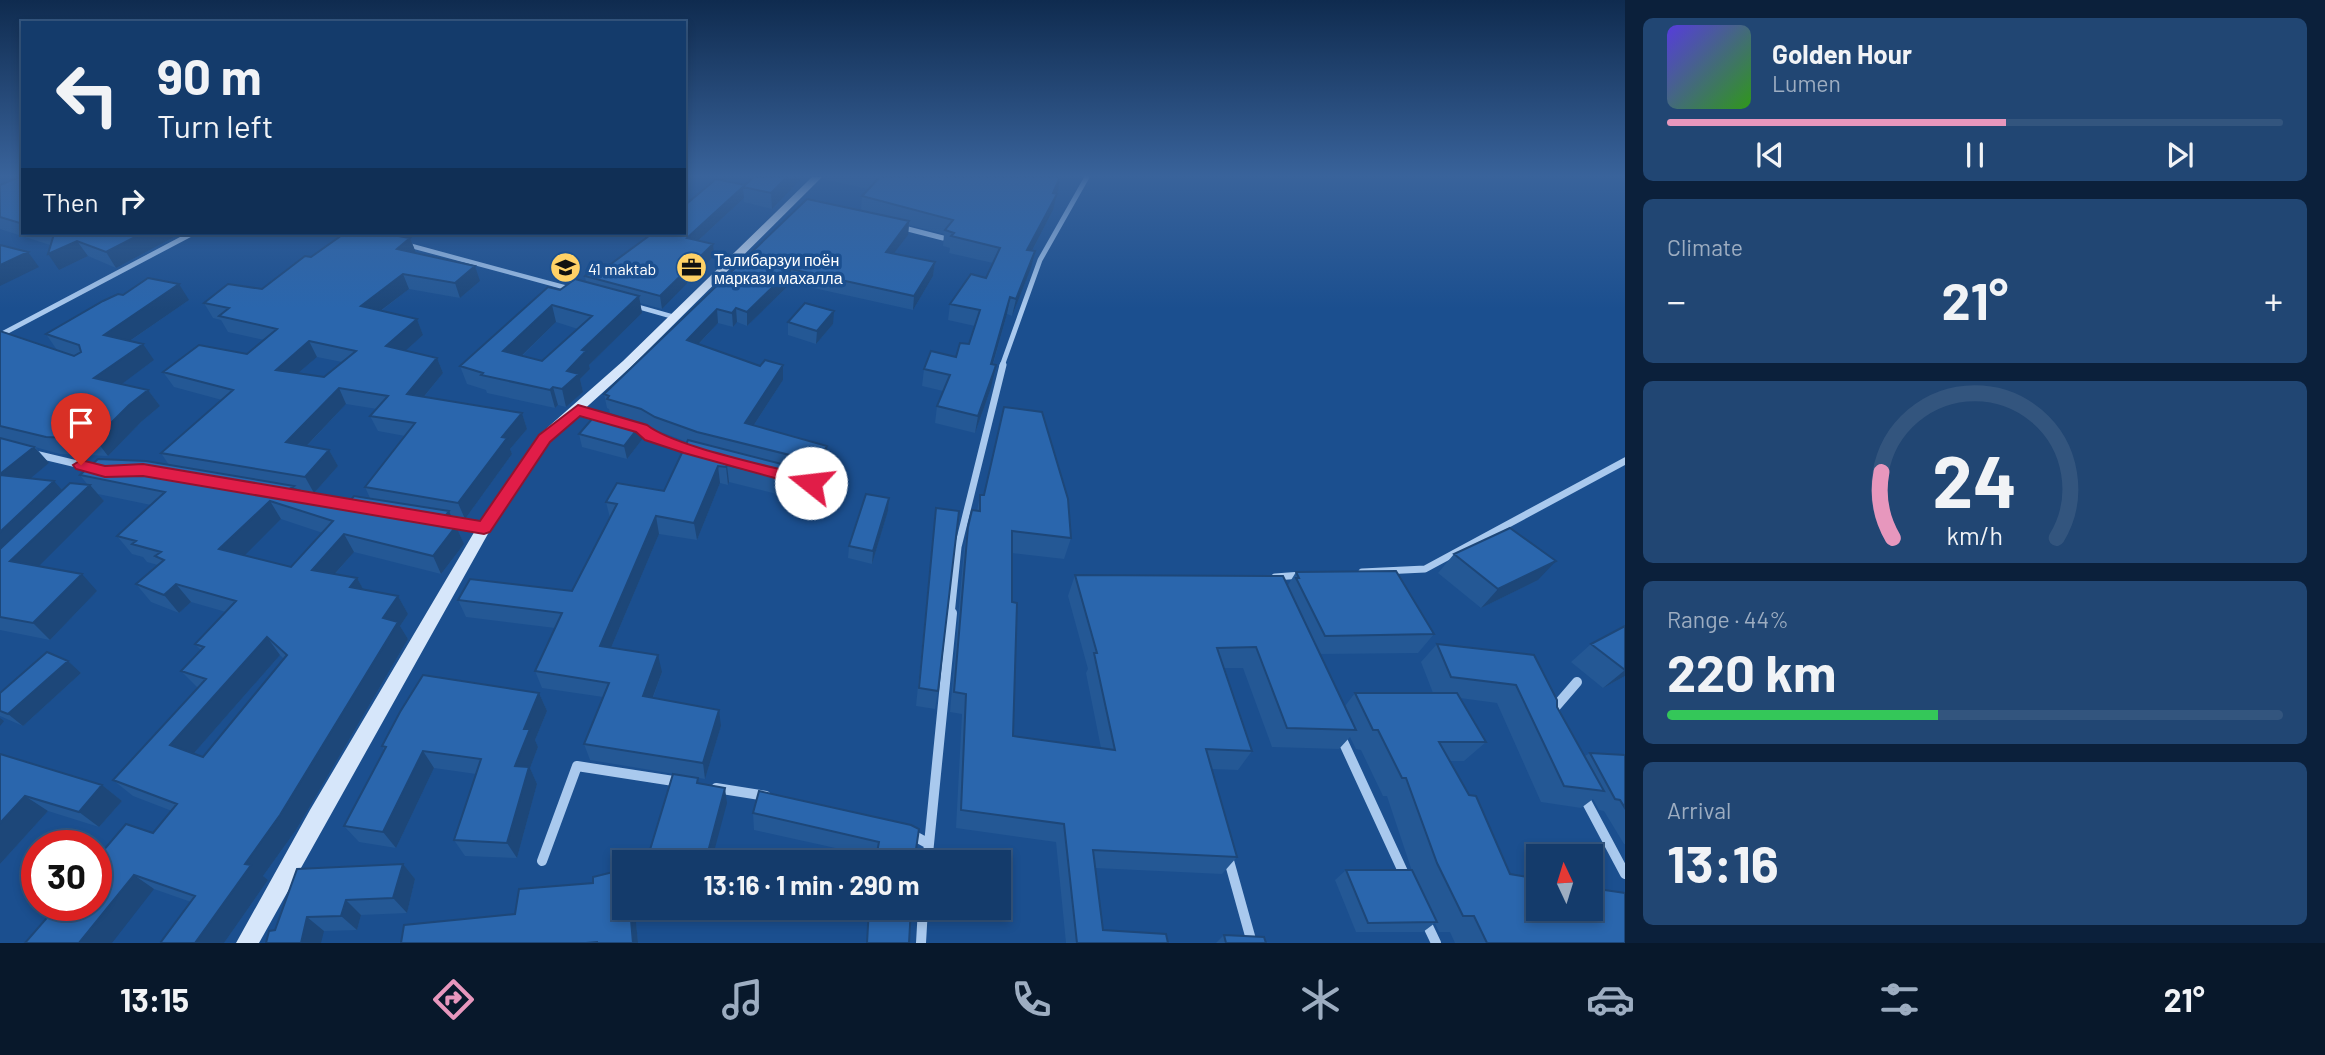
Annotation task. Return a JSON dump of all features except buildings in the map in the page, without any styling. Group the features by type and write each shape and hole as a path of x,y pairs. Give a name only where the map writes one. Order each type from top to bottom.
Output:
{"street":[{"path":"247,943 484,528 544,438 578,410 674,317 781,221"},
{"path":"928,850 961,534 1000,373 1040,260 1062,221"},
{"path":"889,224 943,238"},
{"path":"0,336 189,235"},
{"path":"0,336 12,341"},
{"path":"578,410 616,421"},
{"path":"629,425 642,429 650,436 701,452"},
{"path":"21,450 105,471 96,481"},
{"path":"1346,573 1425,569 1625,461"},
{"path":"785,475 811,483"},
{"path":"429,519 484,528"},
{"path":"1274,590 1268,577 1307,575"},
{"path":"1544,721 1577,682"},
{"path":"1337,729 1407,880"},
{"path":"542,861 577,766 687,783"},
{"path":"701,785 782,799"},
{"path":"1581,792 1625,874"},
{"path":"898,826 929,844"},
{"path":"1226,849 1252,943"},
{"path":"1424,918 1436,943"},
{"path":"921,943 922,920"}],"lane":[{"path":"405,244 580,291"},
{"path":"634,306 674,317"}],"place":[{"name":"41 maktab","path":"565,268"},
{"name":"Талибарзуи поён маркази махалла","path":"691,268"}],"route":[{"path":"81,465 105,471 143,470 484,528 544,438 578,410 642,429 650,436 690,449 811,483"}]}
